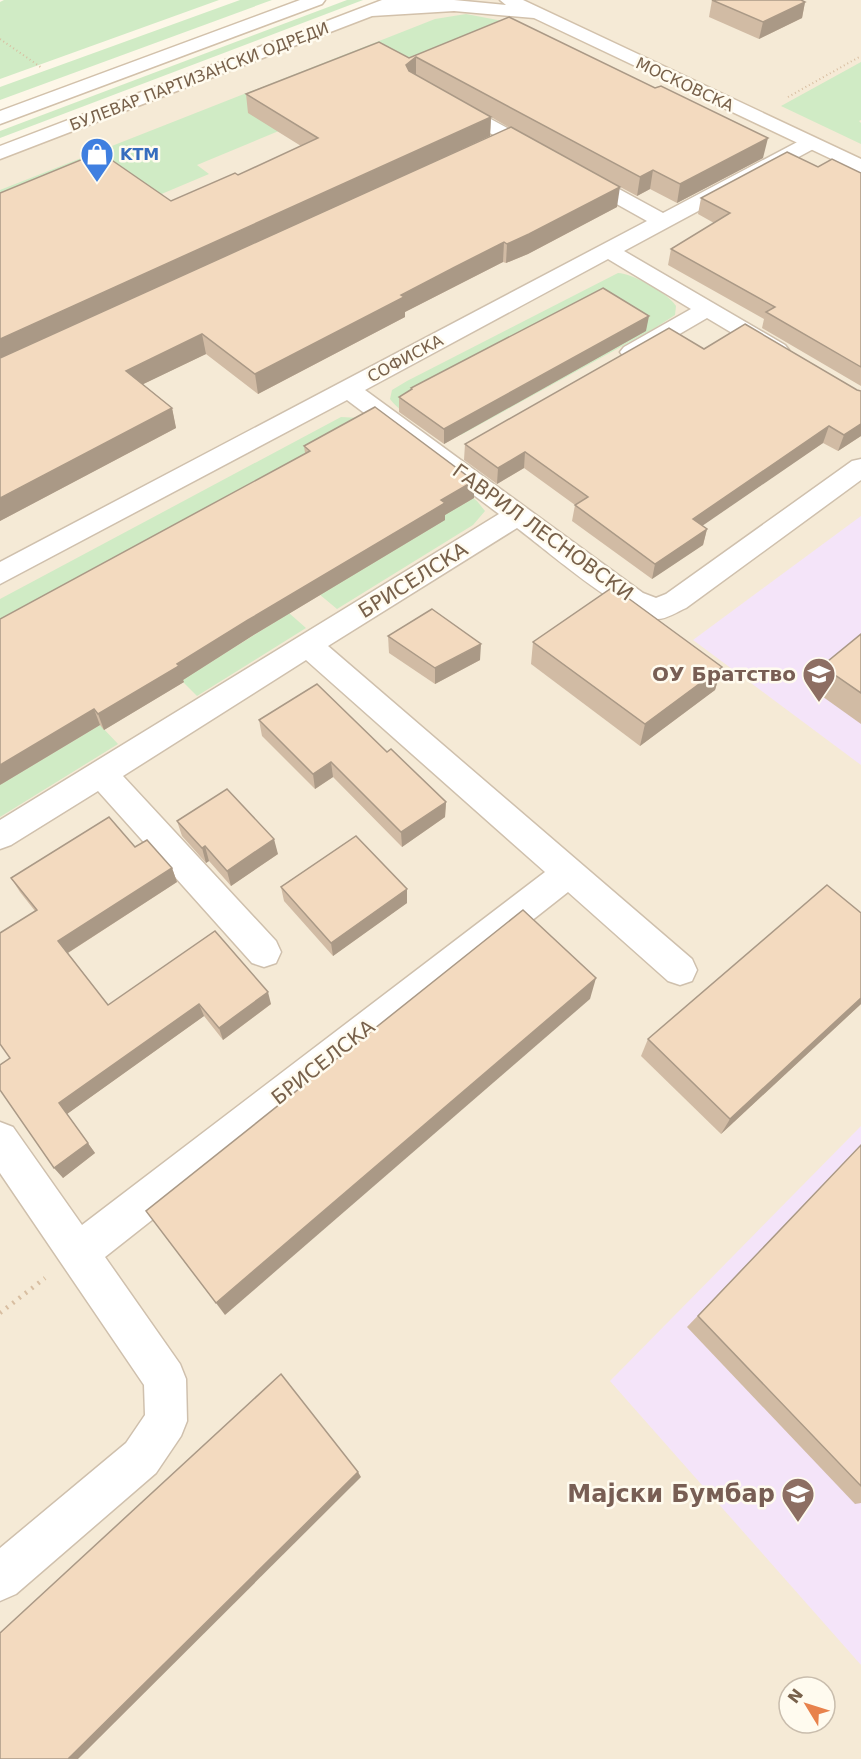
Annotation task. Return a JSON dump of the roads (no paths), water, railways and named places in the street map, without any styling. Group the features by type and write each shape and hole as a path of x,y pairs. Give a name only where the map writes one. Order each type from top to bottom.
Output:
{"street":[{"name":"БУЛЕВАР ПАРТИЗАНСКИ ОДРЕДИ","path":"0,153 398,0"},
{"name":"МОСКОВСКА","path":"509,0 861,167"},
{"path":"531,0 543,16"},
{"name":"БУЛЕВАР ПАРТИЗАНСКИ ОДРЕДИ","path":"0,118 313,1"},
{"path":"346,19 412,6 448,4 543,16"},
{"path":"438,96 663,221"},
{"path":"488,146 510,136"},
{"name":"СОФИСКА","path":"0,574 810,142"},
{"path":"608,250 800,363"},
{"path":"616,361 707,309"},
{"name":"ГАВРИЛ ЛЕСНОВСКИ","path":"348,389 453,453 518,515 633,600 657,609 676,602 861,467"},
{"name":"БРИСЕЛСКА","path":"0,836 518,515"},
{"path":"308,645 680,970"},
{"path":"101,773 264,952"},
{"name":"БРИСЕЛСКА","path":"79,1252 568,873"},
{"path":"0,1140 165,1379 166,1421 141,1458 0,1578"}],"place":[{"name":"KTM","path":"97,183"},
{"name":"ОУ Братство","path":"819,703"},
{"name":"Мајски Бумбар","path":"798,1523"}]}
